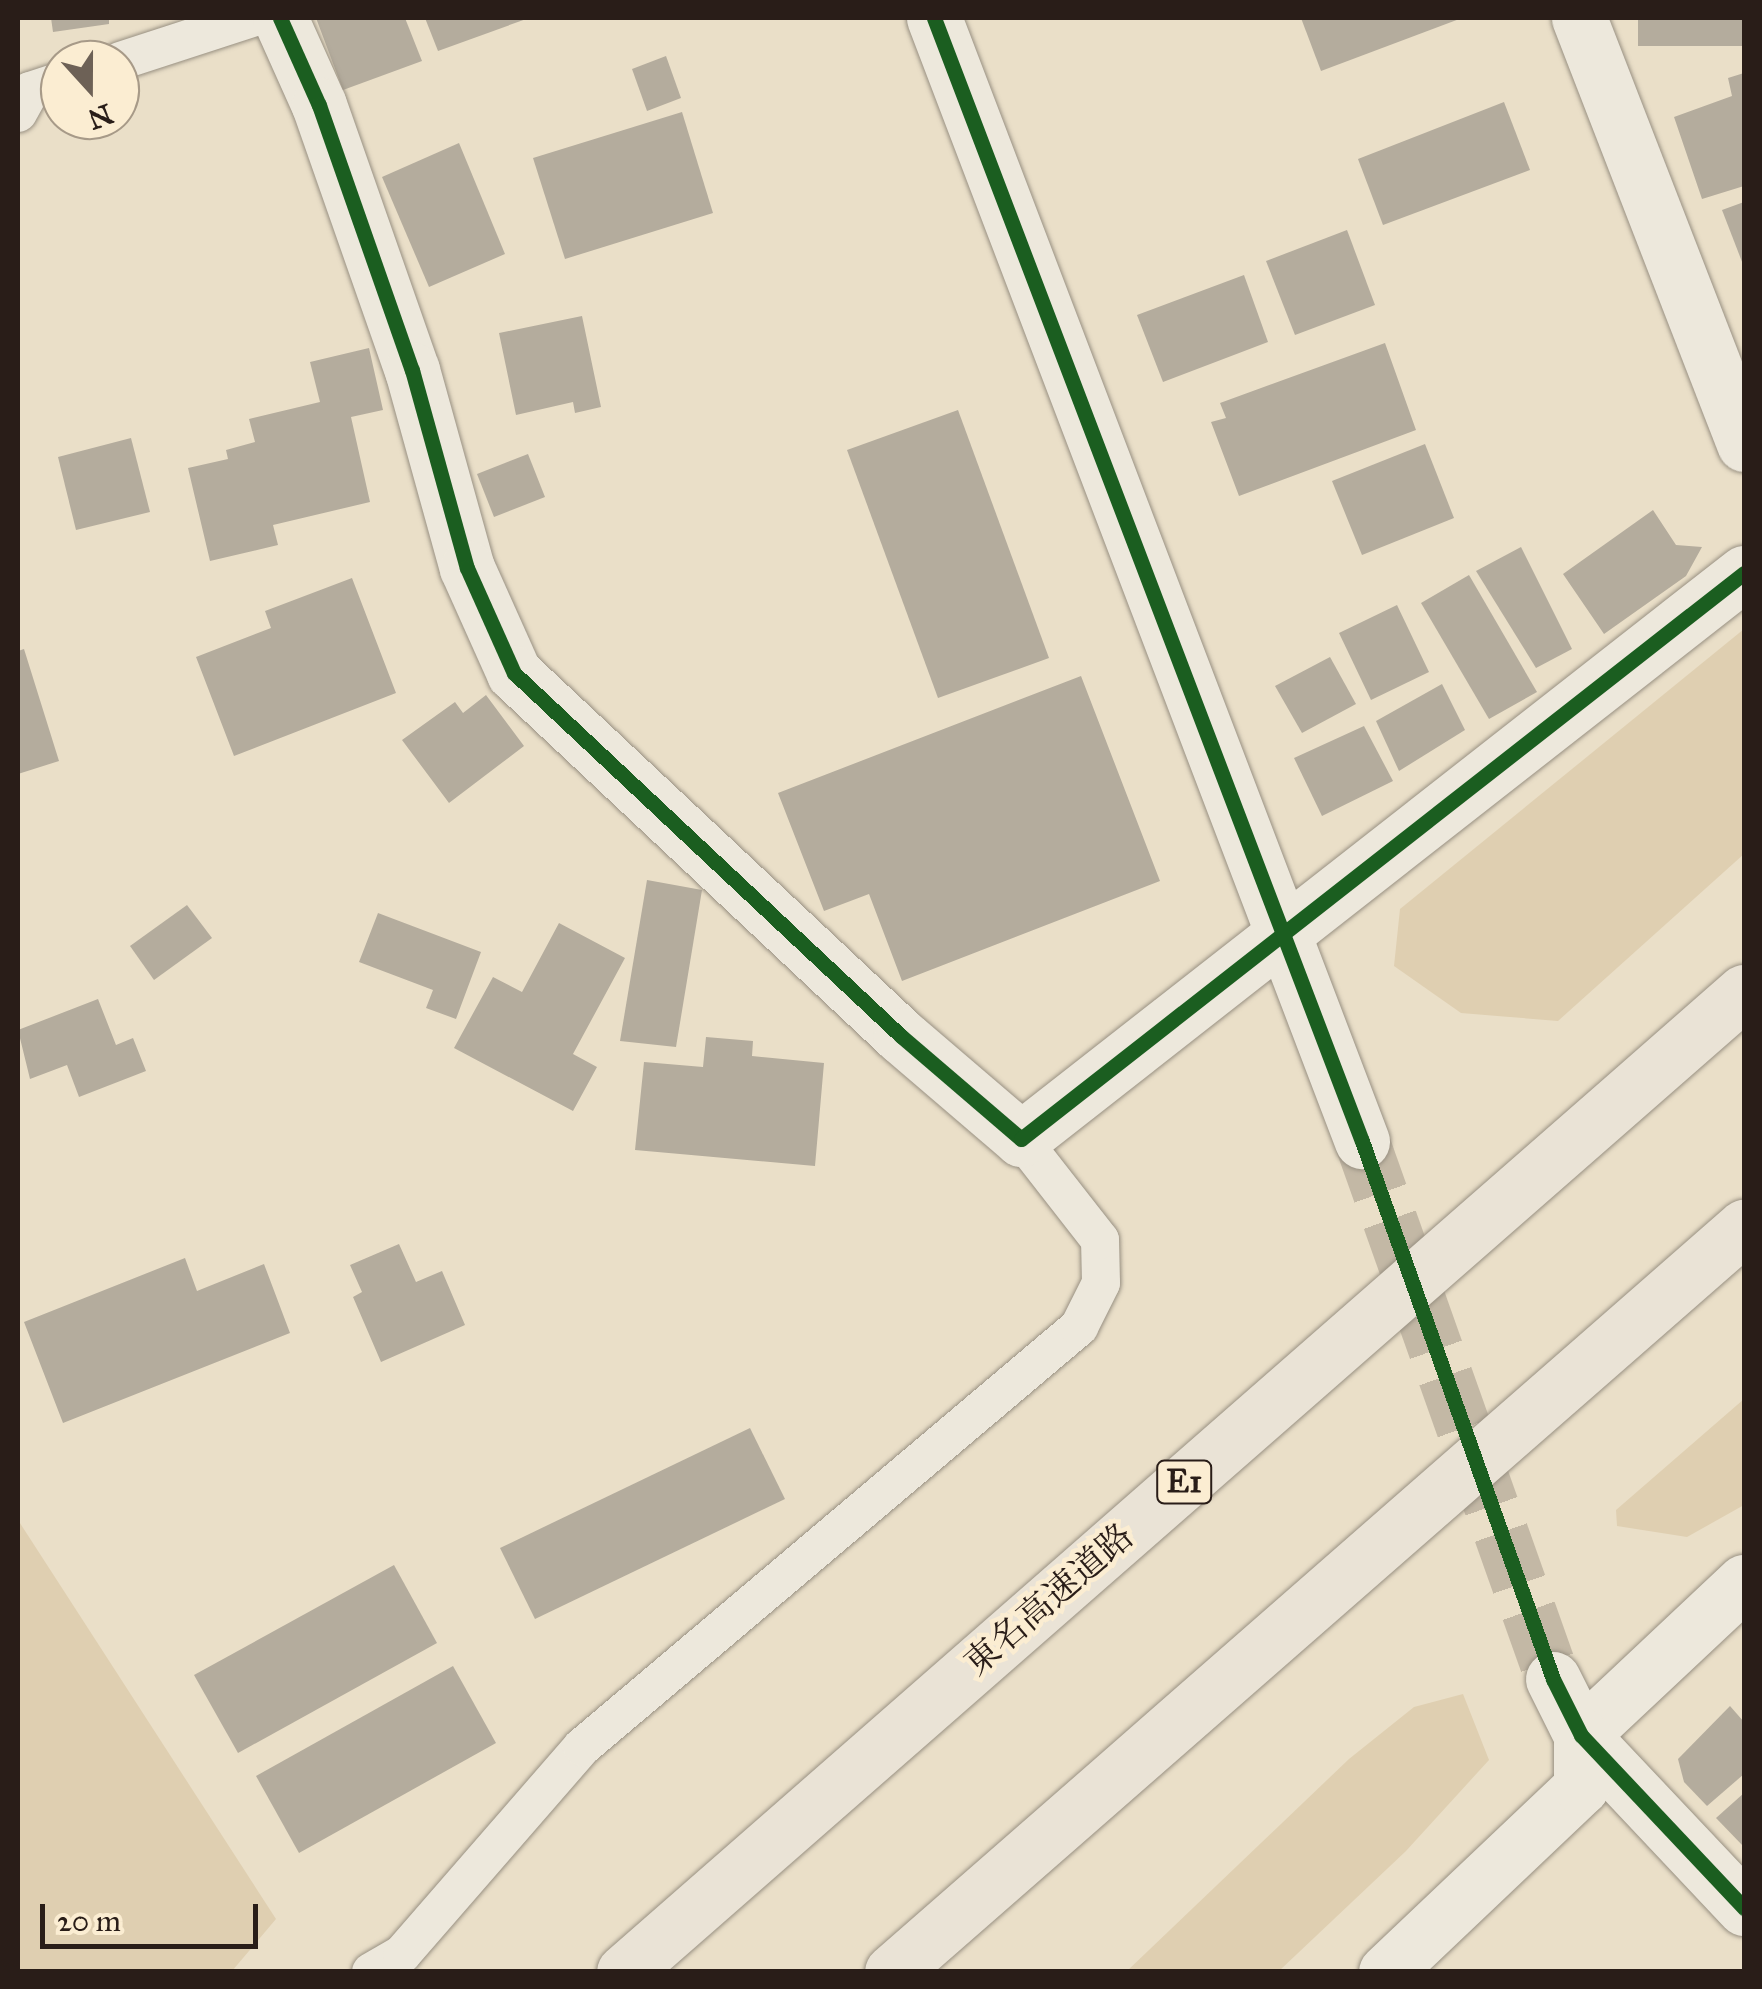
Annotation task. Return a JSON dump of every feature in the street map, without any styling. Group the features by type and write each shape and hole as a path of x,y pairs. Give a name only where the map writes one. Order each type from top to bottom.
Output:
{"highway":[{"name":"東名高速道路","path":"624,1972 1744,992"},
{"path":"892,1972 1744,1227"}],"street":[{"path":"280,18 319,105 412,370 466,568 514,673 901,1036 1022,1139 1744,573"},
{"path":"934,18 1280,937 1362,1141"},
{"path":"1579,18 1744,444"},
{"path":"1386,1972 1581,1787 1581,1735 1744,1582"},
{"path":"1553,1680 1581,1735 1744,1908"}],"lane":[{"path":"140,54 252,18"},
{"path":"18,113 30,91 40,88"},
{"path":"370,1972 402,1954 582,1747 1079,1328 1101,1283 1100,1240 1022,1139"}],"shaded area":[{"path":"1744,629 1744,854 1558,1021 1461,1013 1394,966 1400,909"},
{"path":"1744,1399 1744,1505 1687,1537 1617,1526 1616,1510"},
{"path":"18,1520 276,1919 232,1971 18,1971"},
{"path":"1463,1694 1489,1760 1406,1851 1279,1971 1127,1971 1349,1759 1414,1707"}],"building":[{"path":"51,18 109,18 109,24 53,32"},
{"path":"316,18 405,18 422,61 343,90"},
{"path":"425,18 529,18 438,51"},
{"path":"1301,18 1462,18 1321,71"},
{"path":"1638,18 1744,18 1744,46 1638,46"},
{"path":"666,56 681,98 647,111 632,69"},
{"path":"1744,73 1744,186 1702,199 1674,117 1732,96 1728,78"},
{"path":"1504,102 1530,170 1383,225 1358,159"},
{"path":"682,112 713,213 565,259 533,158"},
{"path":"459,143 505,254 429,287 382,177"},
{"path":"1744,202 1744,267 1722,210"},
{"path":"1347,230 1375,305 1295,335 1266,261"},
{"path":"1244,275 1268,342 1163,382 1137,315"},
{"path":"582,316 601,407 575,413 573,402 516,415 499,333"},
{"path":"1385,343 1416,430 1239,496 1211,422 1226,418 1220,403"},
{"path":"369,348 383,410 351,417 370,502 273,525 278,545 210,561 188,468 228,459 226,450 255,442 249,419 320,402 310,362"},
{"path":"958,410 1049,658 938,698 847,450"},
{"path":"131,438 150,512 76,530 58,457"},
{"path":"1425,444 1454,518 1362,555 1332,481"},
{"path":"528,454 545,497 494,517 477,474"},
{"path":"1653,510 1676,545 1702,547 1686,576 1604,634 1563,574"},
{"path":"1521,547 1572,649 1536,668 1476,571"},
{"path":"1469,575 1537,692 1489,719 1421,603"},
{"path":"352,578 396,693 234,756 196,657 271,628 265,611"},
{"path":"1397,605 1429,672 1371,700 1339,633"},
{"path":"24,649 59,761 18,774 18,651"},
{"path":"1330,657 1356,704 1302,733 1275,686"},
{"path":"1081,676 1160,881 902,981 869,894 824,911 778,793"},
{"path":"1442,684 1465,730 1399,771 1376,721"},
{"path":"486,695 524,746 449,803 402,740 455,702 463,713"},
{"path":"1364,726 1393,781 1322,816 1294,758"},
{"path":"647,880 702,890 676,1047 620,1041"},
{"path":"187,905 212,938 154,980 130,946"},
{"path":"378,913 481,952 456,1019 426,1008 433,990 359,962"},
{"path":"559,923 625,958 573,1054 597,1067 573,1111 454,1048 493,977 522,992"},
{"path":"98,999 116,1045 133,1038 146,1071 79,1097 67,1065 30,1079 18,1030"},
{"path":"706,1037 753,1041 752,1056 824,1063 815,1166 635,1150 644,1062 703,1067"},
{"path":"399,1244 416,1282 442,1271 465,1325 381,1362 353,1297 362,1292 350,1265"},
{"path":"185,1258 197,1291 264,1264 290,1333 63,1423 24,1322"},
{"path":"750,1428 785,1499 535,1619 500,1548"},
{"path":"394,1565 437,1643 238,1753 194,1675"},
{"path":"453,1666 496,1743 299,1853 256,1776"},
{"path":"1730,1706 1744,1722 1744,1774 1707,1806 1684,1782 1678,1759"},
{"path":"1744,1793 1744,1847 1716,1818"}],"tunnel":[{"path":"1362,1141 1553,1679"}],"cycle path":[{"path":"280,18 319,105 412,370 467,568 514,673 901,1036 1021,1139 1744,573"},
{"path":"934,18 1362,1141 1553,1679 1581,1735 1744,1908"}]}
